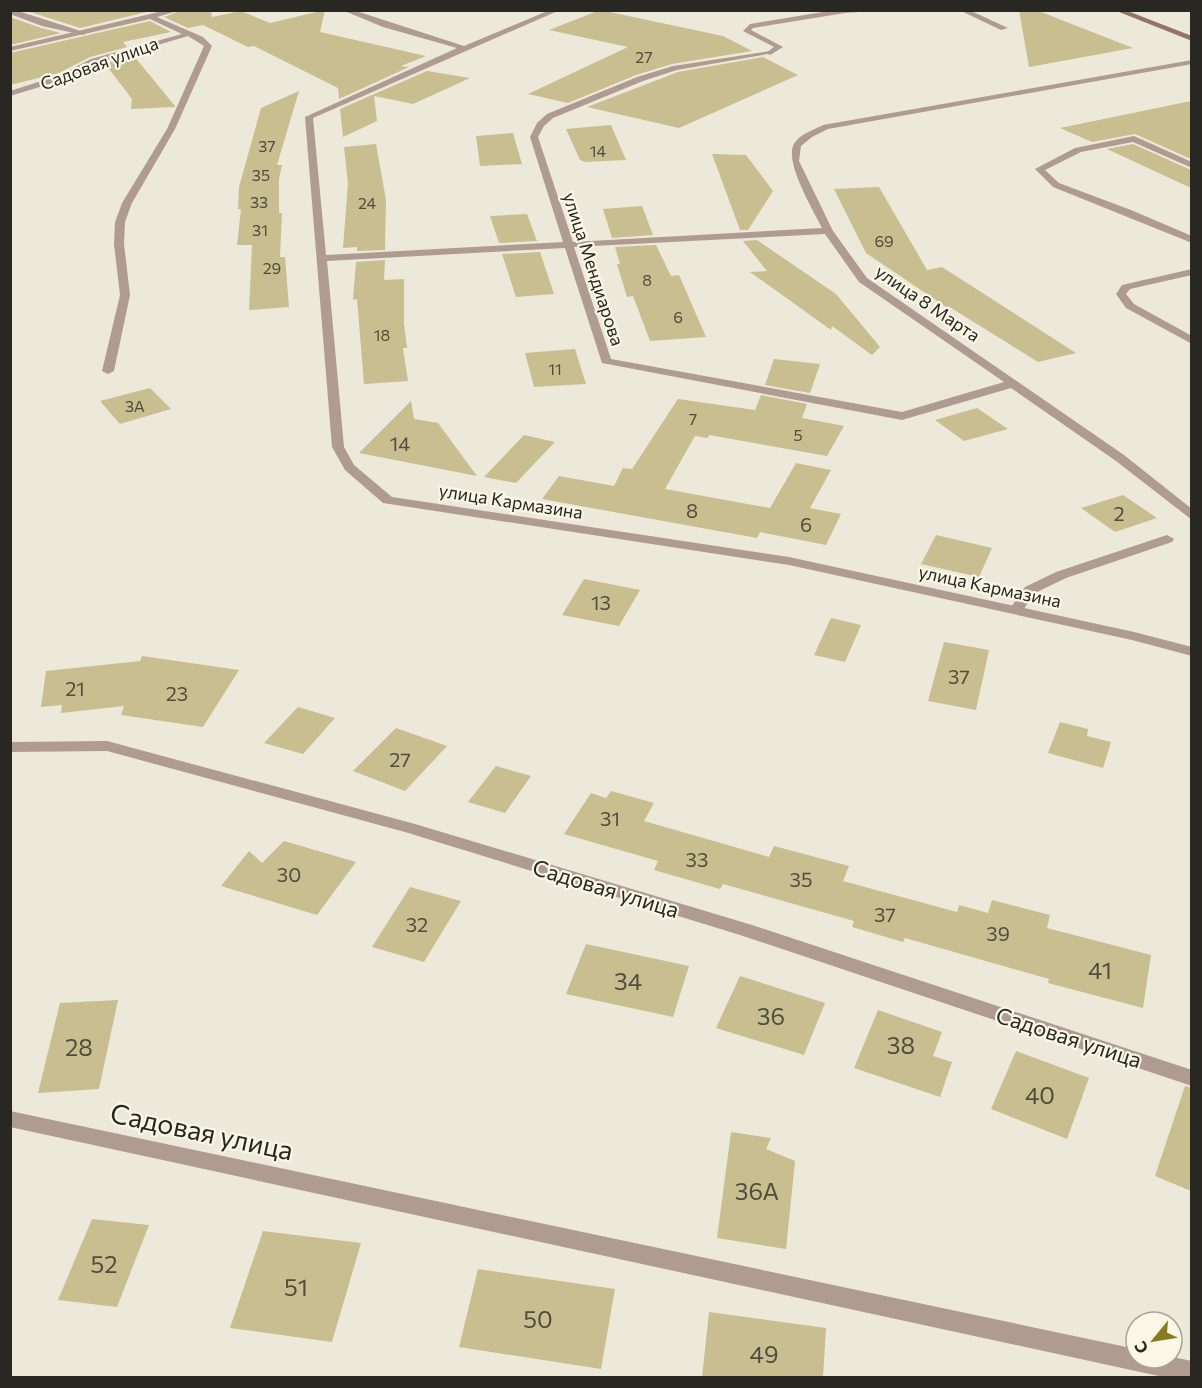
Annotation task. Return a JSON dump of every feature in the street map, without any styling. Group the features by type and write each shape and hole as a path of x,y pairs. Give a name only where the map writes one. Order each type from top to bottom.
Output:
{"main road":[{"path":"1117,10 1191,39"}],"street":[{"path":"10,49 153,18 178,10"},
{"path":"345,10 464,48 557,10"},
{"name":"улица Мендиарова","path":"886,10 845,11 750,26 747,31 779,47 770,53 676,68 640,79 550,116 540,125 534,137 606,361 902,416 1014,382"},
{"path":"962,10 1004,28"},
{"path":"10,11 45,24 83,33"},
{"path":"108,371 125,295 119,244 120,222 127,203 171,129 208,45 200,39 153,18"},
{"name":"Садовая улица","path":"10,94 63,77 94,61 188,34"},
{"name":"улица Кармазина","path":"464,48 309,117 338,447 349,467 388,500 789,561 1134,636 1191,652"},
{"name":"улица 8 Марта","path":"1191,62 826,127 809,135 797,145 795,161 828,231 863,280 1014,382 1120,458 1191,516"},
{"path":"1191,165 1134,139 1078,150 1039,169 1056,185 1128,212 1191,240"},
{"path":"321,258 828,231"},
{"path":"1191,272 1126,287 1121,294 1130,306 1191,341"},
{"path":"1016,610 1030,590 1051,580 1167,539"},
{"name":"Садовая улица","path":"10,747 107,746 409,828 746,930 1191,1078"},
{"name":"Садовая улица","path":"10,1119 1191,1372"}],"building":[{"path":"24,10 155,10 80,28"},
{"path":"183,10 211,10 212,17 241,11 270,23 325,10 320,32 426,56 401,66 409,67 339,99 338,88 254,46 248,47 203,25 188,28 164,17"},
{"path":"600,10 723,36 752,51 672,64 636,75 568,103 528,94 628,47 549,30"},
{"path":"1019,10 1036,10 1133,48 1029,67"},
{"path":"10,17 41,28 61,33 10,45"},
{"path":"150,21 171,32 123,42 127,47 90,57 59,73 10,85 10,53"},
{"path":"133,55 175,107 131,109 132,99 106,65 93,67"},
{"path":"763,57 798,75 679,128 587,107 678,72"},
{"path":"427,71 470,78 413,104 374,96 377,121 343,137 340,109"},
{"path":"299,91 277,165 282,165 279,179 279,213 282,213 280,257 285,257 289,307 249,310 252,245 237,245 241,209 238,209 239,187 261,108"},
{"path":"1191,101 1191,159 1135,134 1092,142 1060,128"},
{"path":"611,125 626,160 585,162 580,160 566,129"},
{"path":"513,133 522,164 480,166 476,136"},
{"path":"376,144 386,200 385,250 357,251 357,247 343,248 348,183 344,147"},
{"path":"1133,144 1191,170 1191,188 1107,149"},
{"path":"712,154 746,155 773,191 748,230 740,230"},
{"path":"879,187 927,270 942,267 1076,353 1038,362 948,306 949,309 866,253 834,189"},
{"path":"642,206 653,235 612,238 603,209"},
{"path":"527,214 537,241 499,243 490,216"},
{"path":"757,240 836,294 880,347 872,355 832,326 831,330 750,272 767,271 743,241"},
{"path":"656,245 671,276 679,275 706,337 650,341 633,296 627,297 617,264 620,264 615,247"},
{"path":"540,252 554,294 516,297 502,254"},
{"path":"385,260 384,280 404,279 404,324 407,348 403,348 408,381 364,384 357,299 353,300 356,262"},
{"path":"575,349 586,384 534,387 525,353"},
{"path":"774,359 820,364 810,393 765,385"},
{"path":"150,388 171,409 120,424 100,401"},
{"path":"761,395 807,404 802,418 844,426 827,456 709,435 708,438 695,436 665,489 770,508 796,463 831,470 810,508 841,514 826,545 760,532 757,538 542,499 559,476 614,486 623,468 632,469 678,399 755,410"},
{"path":"411,401 414,419 438,423 477,476 359,453"},
{"path":"977,408 1008,429 964,441 935,420"},
{"path":"524,435 555,442 516,483 484,477"},
{"path":"1123,495 1157,518 1115,532 1081,508"},
{"path":"936,535 992,548 979,577 921,564"},
{"path":"584,579 640,590 619,626 562,615"},
{"path":"831,618 861,625 845,662 814,655"},
{"path":"944,642 989,650 976,710 928,701"},
{"path":"142,656 239,670 203,727 121,715 124,706 61,713 62,705 41,707 46,671 140,661"},
{"path":"298,707 335,718 303,754 264,743"},
{"path":"1060,722 1088,729 1087,736 1111,742 1103,768 1048,753"},
{"path":"396,728 447,746 405,791 353,771"},
{"path":"496,766 531,776 505,813 468,802"},
{"path":"611,791 654,803 644,821 769,857 774,846 849,866 843,881 957,912 959,905 988,913 992,900 1050,915 1047,928 1151,955 1143,1008 1048,983 1049,979 905,938 903,942 852,927 854,921 723,884 720,889 654,870 658,861 564,834 591,793 606,798"},
{"path":"284,841 356,862 317,915 221,886 249,851 262,863"},
{"path":"410,887 461,901 424,962 372,947"},
{"path":"586,944 689,966 673,1017 566,994"},
{"path":"740,976 825,1003 804,1055 716,1028"},
{"path":"118,1000 99,1089 38,1093 60,1003"},
{"path":"878,1010 942,1032 933,1056 952,1062 940,1097 854,1068"},
{"path":"1016,1051 1089,1078 1067,1139 991,1109"},
{"path":"1185,1086 1191,1088 1191,1191 1155,1176"},
{"path":"731,1132 771,1138 766,1149 795,1161 786,1249 717,1238"},
{"path":"92,1219 149,1225 117,1307 58,1300"},
{"path":"263,1231 361,1243 332,1342 230,1328"},
{"path":"478,1269 615,1289 601,1369 459,1347"},
{"path":"709,1312 826,1328 823,1377 702,1377"}]}
